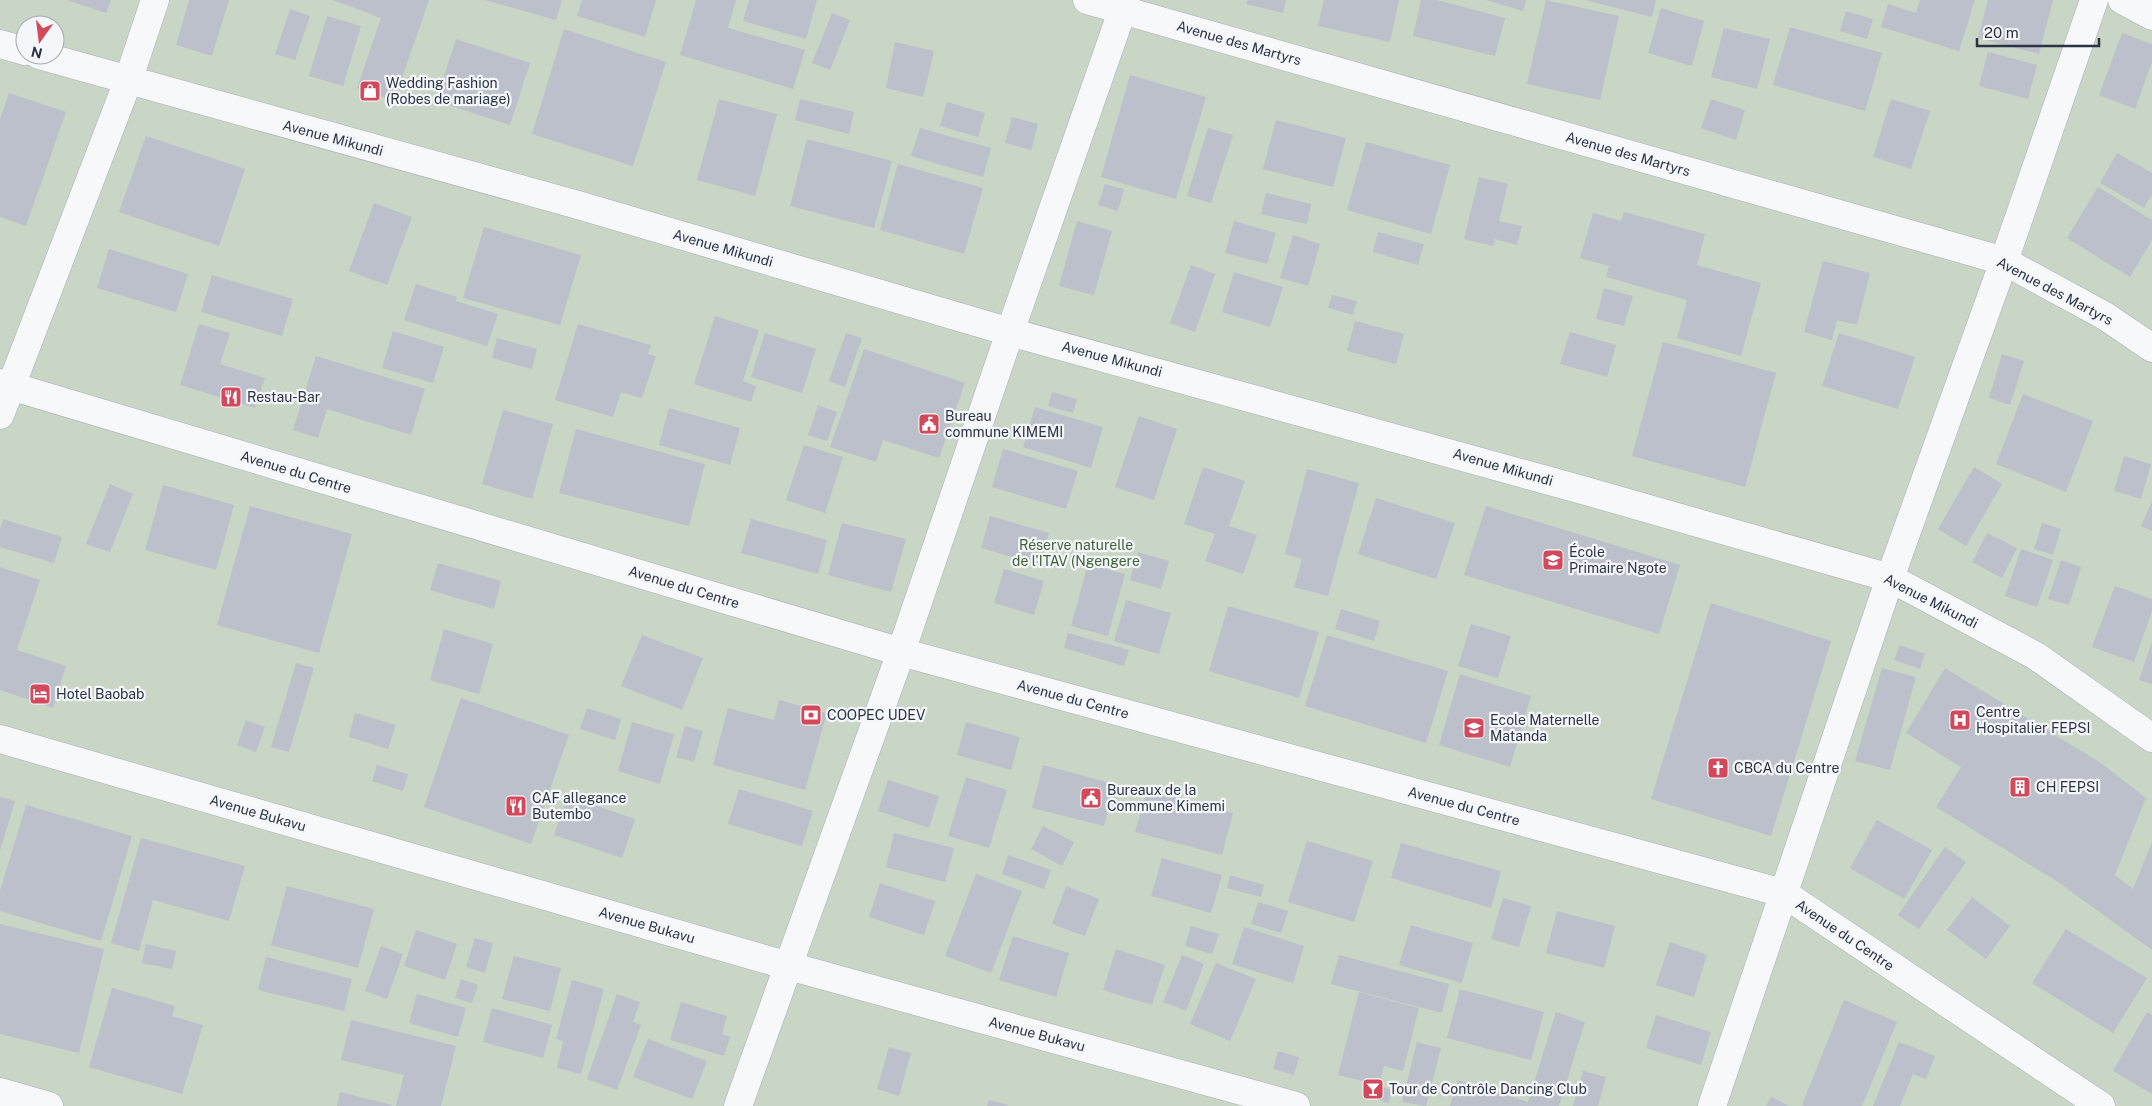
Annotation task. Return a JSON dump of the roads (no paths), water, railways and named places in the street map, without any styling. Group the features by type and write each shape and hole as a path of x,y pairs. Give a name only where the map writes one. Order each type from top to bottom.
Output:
{"street":[{"path":"0,415 6,385 128,81 155,0"},
{"name":"Avenue des Martyrs","path":"1088,0 1125,5 2004,262 2105,316 2152,348"},
{"path":"1712,1106 1890,578 2004,262 2094,0"},
{"path":"2122,0 2152,16"},
{"path":"738,1106 902,652 1010,332 1125,5"},
{"path":"0,44 15,48"},
{"name":"Avenue Mikundi","path":"65,63 578,205 1010,332 1323,417 1890,578 2036,656 2152,738"},
{"name":"Avenue du Centre","path":"6,385 902,652 1783,893 2101,1106"},
{"name":"Avenue Bukavu","path":"0,739 790,966 1296,1106"},
{"path":"0,1092 49,1106"}],"place":[{"name":"Wedding Fashion (Robes de mariage)","path":"370,91"},
{"name":"Restau-Bar","path":"231,397"},
{"name":"Bureau commune KIMEMI","path":"929,424"},
{"name":"École Primaire Ngote","path":"1553,560"},
{"name":"Hotel Baobab","path":"40,694"},
{"name":"COOPEC UDEV","path":"811,715"},
{"name":"Centre Hospitalier FEPSI","path":"1960,720"},
{"name":"Ecole Maternelle Matanda","path":"1474,728"},
{"name":"CBCA du Centre","path":"1718,768"},
{"name":"CH FEPSI","path":"2020,787"},
{"name":"Bureaux de la Commune Kimemi","path":"1091,798"},
{"name":"CAF allegance Butembo","path":"516,806"},
{"name":"Tour de Contrôle Dancing Club","path":"1373,1089"}],"park label":[{"name":"Réserve naturelle de l'ITAV (Ngengere","path":"1076,554"}]}
